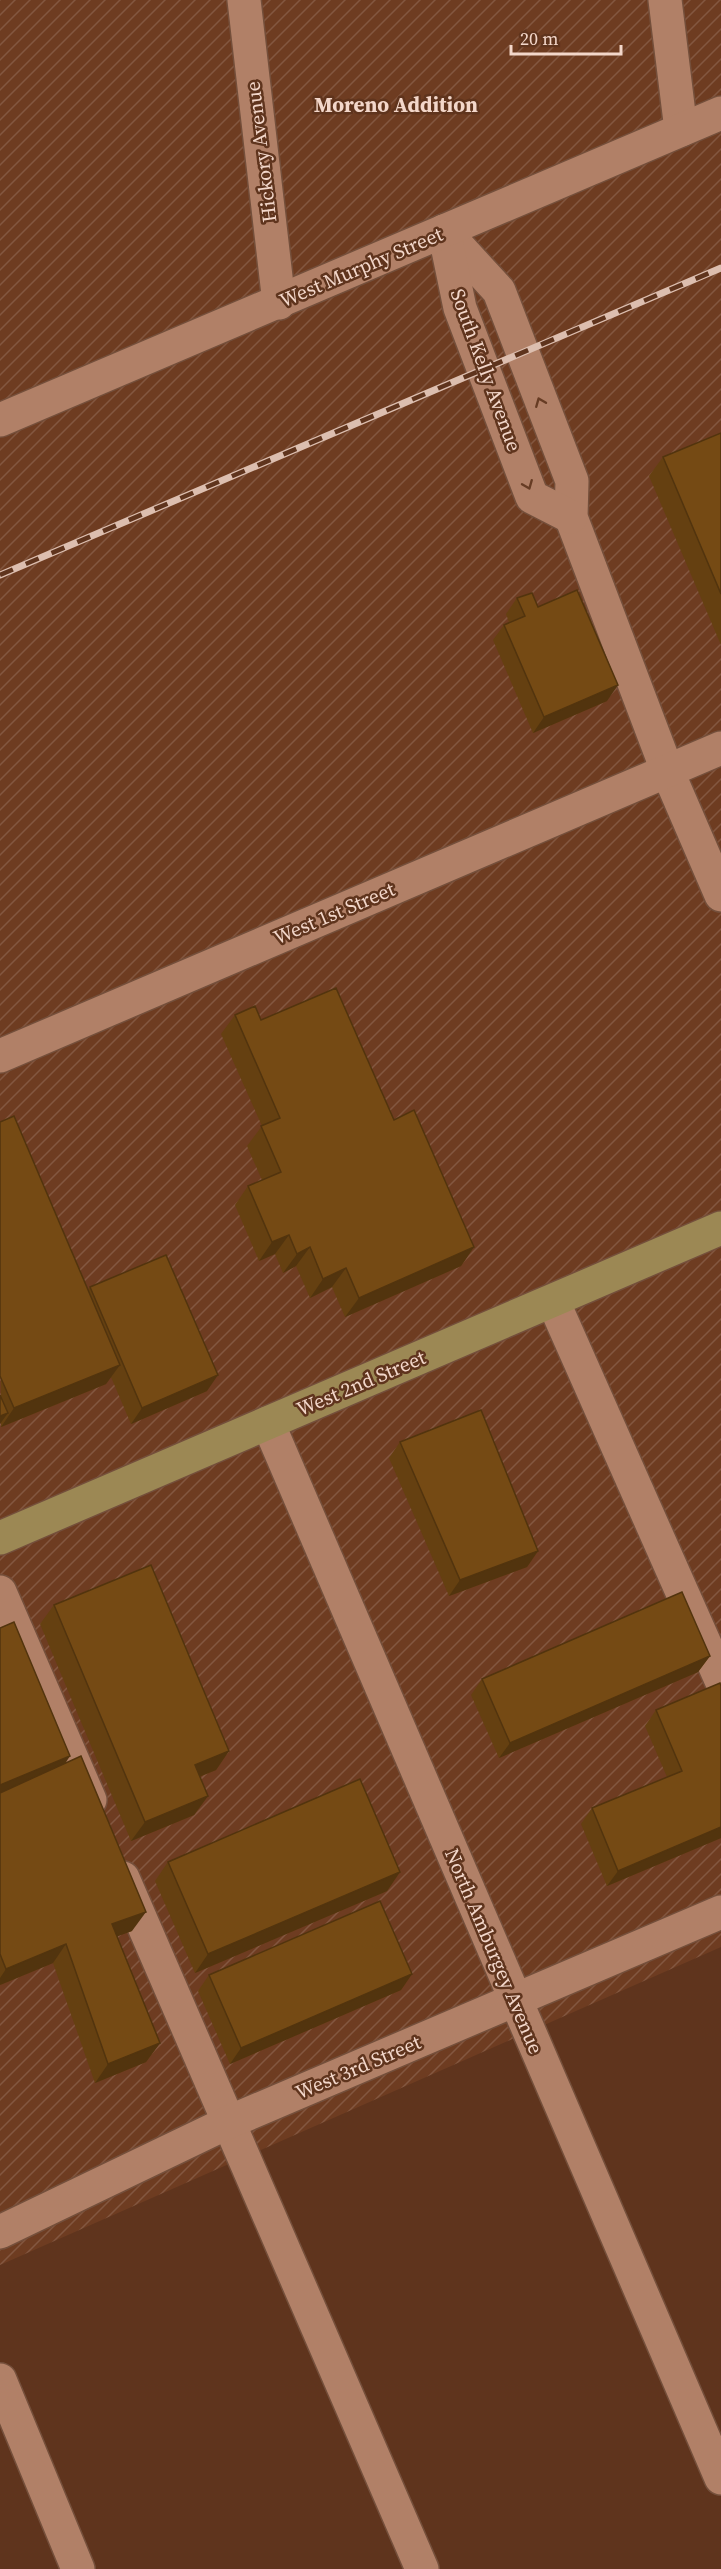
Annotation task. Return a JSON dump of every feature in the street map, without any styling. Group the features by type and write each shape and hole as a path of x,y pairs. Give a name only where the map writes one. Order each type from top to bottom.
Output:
{"main road":[{"name":"West 2nd Street","path":"0,1538 721,1228"}],"street":[{"name":"Hickory Avenue","path":"244,0 279,303"},
{"path":"665,0 681,130"},
{"name":"West Murphy Street","path":"0,420 721,113"},
{"name":"South Kelly Avenue","path":"444,231 460,308 532,497 571,517"},
{"name":"South Kelly Avenue","path":"444,231 500,291 572,481 571,517 667,770 721,895"},
{"name":"West 1st Street","path":"0,1056 721,748"},
{"path":"553,1301 721,1680"},
{"name":"North Amburgey Avenue","path":"268,1423 721,2478"},
{"path":"0,1593 422,2569"},
{"name":"West 3rd Street","path":"0,2232 229,2122 721,1912"},
{"path":"0,2380 78,2569"}],"shaded area":[{"path":"0,0 721,0 721,1947 0,2265"}],"building":[{"path":"721,433 721,594 663,457"},
{"path":"577,590 618,685 544,717 504,625 525,616 517,598 532,593 538,607"},
{"path":"336,988 394,1120 414,1110 474,1247 359,1298 346,1268 323,1279 310,1247 297,1254 289,1235 272,1242 248,1186 281,1172 261,1126 280,1118 235,1015 255,1006 261,1020"},
{"path":"14,1116 120,1365 14,1408 0,1376 0,1122"},
{"path":"166,1255 218,1375 142,1408 90,1287"},
{"path":"0,1395 8,1413 0,1416"},
{"path":"481,1410 538,1551 460,1580 400,1442"},
{"path":"151,1565 229,1751 195,1765 208,1796 145,1822 54,1605"},
{"path":"682,1592 710,1656 510,1743 482,1679"},
{"path":"14,1622 70,1756 0,1785 0,1628"},
{"path":"720,1683 721,1827 618,1871 592,1808 682,1771 656,1710"},
{"path":"81,1756 146,1912 112,1924 160,2043 108,2064 66,1944 6,1969 0,1954 0,1793"},
{"path":"360,1779 400,1872 208,1954 168,1862"},
{"path":"380,1901 412,1974 241,2048 209,1975"}],"railway":[{"path":"0,575 721,268"}],"district":[{"name":"Moreno Addition","path":"396,104"}]}
